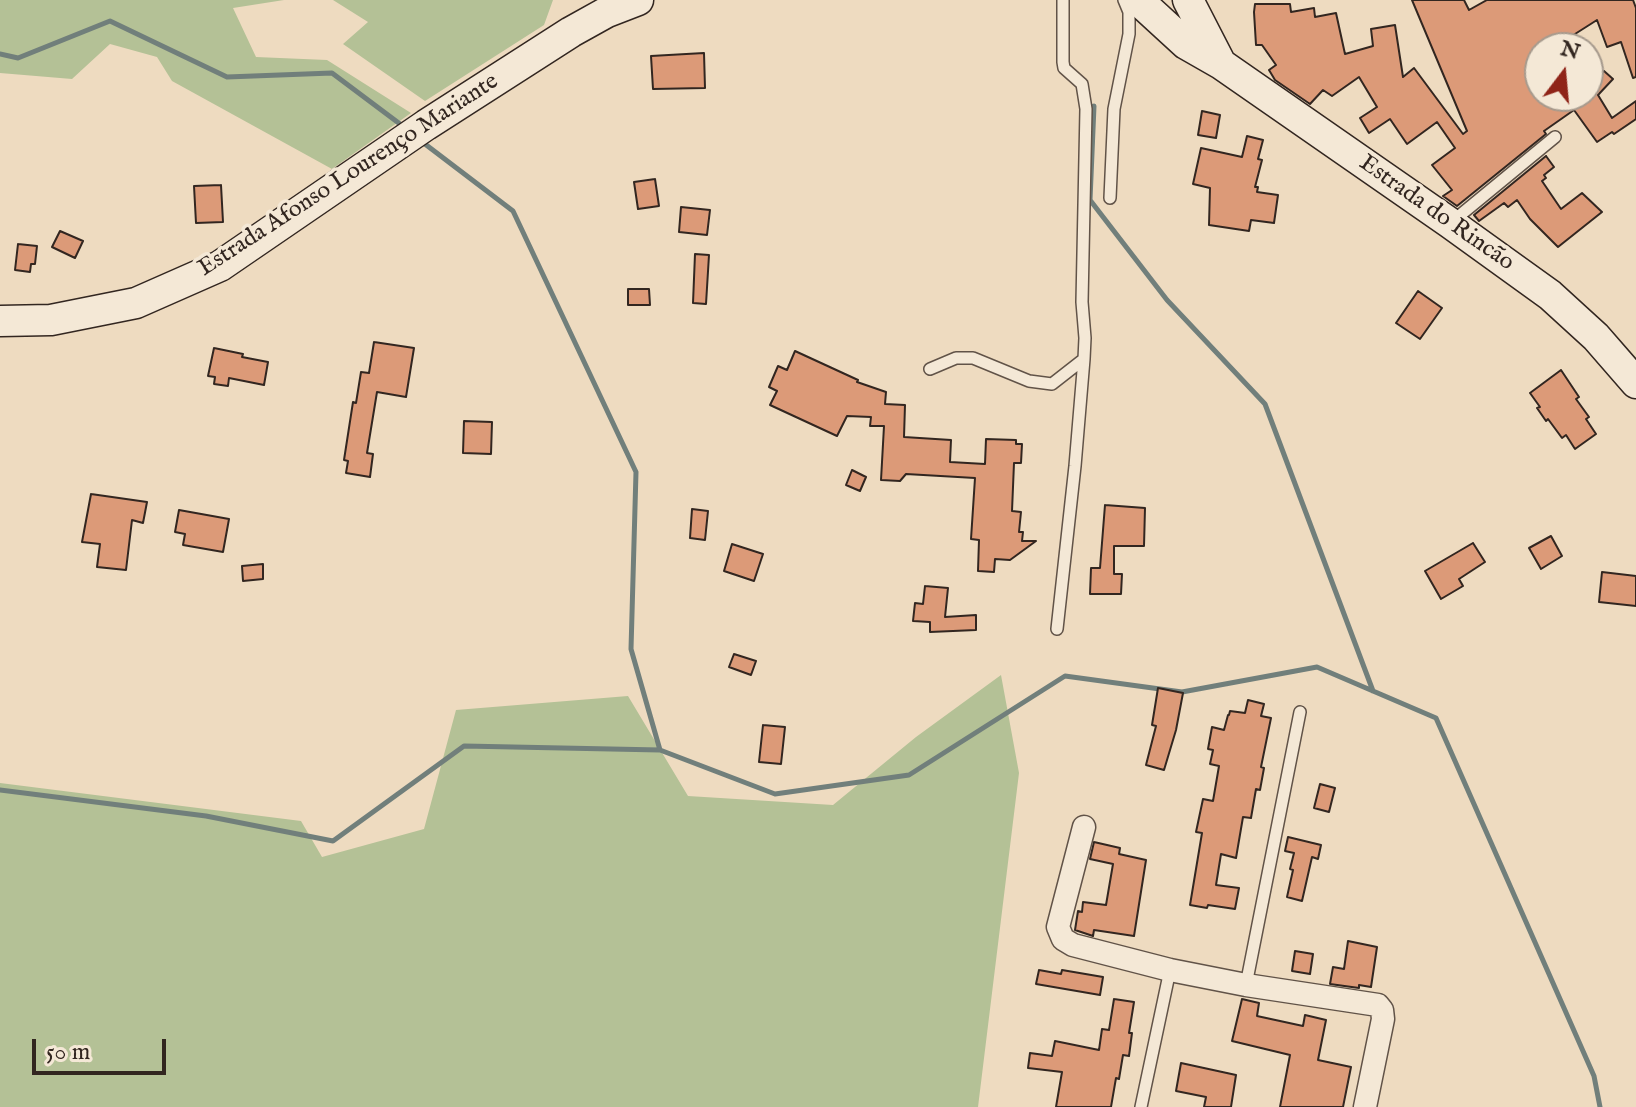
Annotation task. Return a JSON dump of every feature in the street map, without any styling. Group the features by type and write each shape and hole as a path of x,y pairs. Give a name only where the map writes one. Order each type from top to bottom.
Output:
{"main road":[{"name":"Estrada Afonso Lourenço Mariante","path":"0,321 51,320 136,303 220,266 426,125 571,32 607,12 638,0"},
{"name":"Estrada do Rincão","path":"1138,0 1172,14 1186,44 1221,64 1550,295 1596,337 1636,383"},
{"name":"Estrada do Rincão","path":"1188,0 1221,64"},
{"path":"1211,0 1208,8 1221,64"}],"street":[{"path":"1084,827 1058,927 1063,939 1073,945 1170,970 1378,1005 1383,1019 1365,1107"}],"lane":[{"path":"1057,629 1074,481 1085,338 1082,302 1086,109 1082,84 1064,68 1063,0"},
{"path":"1110,198 1114,109 1129,34 1129,12 1124,0"},
{"path":"1450,223 1555,137"},
{"path":"930,369 956,358 973,358 1029,381 1052,384 1084,359"},
{"path":"1246,985 1300,712"},
{"path":"1141,1107 1170,970"}],"green space":[{"path":"0,0 284,0 233,8 256,57 327,60 411,113 332,169 172,81 157,57 110,44 72,79 0,73"},
{"path":"333,0 553,0 544,25 425,101 343,44 368,22"},
{"path":"1001,675 1019,773 978,1107 0,1107 0,783 301,821 322,857 424,829 456,710 628,696 688,796 833,805 916,737"}],"building":[{"path":"1412,0 1464,0 1469,10 1487,0 1633,0 1636,8 1636,77 1633,78 1621,42 1607,47 1597,20 1578,32 1524,32 1524,112 1571,112 1544,131 1546,134 1457,206 1443,196 1452,190 1432,165 1455,148 1437,122 1407,144 1390,119 1369,133 1360,118 1377,107 1359,77 1332,96 1323,90 1310,104 1275,80 1269,70 1276,65 1262,45 1256,45 1255,4 1290,4 1291,12 1314,8 1315,17 1336,13 1345,54 1373,46 1371,29 1395,25 1403,77 1414,68 1463,134 1467,131"},
{"path":"704,53 705,88 653,89 651,56"},
{"path":"1604,71 1613,79 1604,89"},
{"path":"1636,101 1636,119 1597,142 1575,112 1604,112 1604,105 1612,118"},
{"path":"1202,111 1220,115 1216,138 1198,135"},
{"path":"1247,136 1263,140 1255,187 1258,187 1257,192 1278,195 1274,223 1251,220 1249,231 1209,225 1210,188 1193,184 1201,148 1242,157"},
{"path":"1546,156 1554,167 1542,181 1561,209 1582,193 1602,212 1558,247 1530,219 1517,200 1508,207 1504,203 1479,221 1474,215"},
{"path":"655,179 659,206 638,209 634,182"},
{"path":"221,185 223,222 196,223 194,186"},
{"path":"681,207 710,210 707,235 679,232"},
{"path":"60,231 83,241 75,258 52,247"},
{"path":"18,244 37,246 35,264 31,264 30,272 15,270"},
{"path":"695,254 709,255 706,304 693,303"},
{"path":"628,289 649,289 650,305 628,305"},
{"path":"1418,291 1442,308 1420,339 1396,323"},
{"path":"374,342 414,348 406,397 377,392 367,453 373,454 370,477 346,473 348,461 344,460 353,402 356,403 361,372 369,373"},
{"path":"214,348 268,362 264,385 229,378 228,386 214,384 215,377 208,376"},
{"path":"795,351 857,382 886,392 885,404 905,405 904,437 951,440 950,462 985,464 986,439 1016,440 1016,444 1022,444 1021,463 1014,463 1012,511 1021,512 1019,532 1023,532 1022,541 1036,541 1010,560 995,559 994,572 978,571 979,540 971,539 975,478 906,474 900,481 881,480 884,426 870,426 871,417 847,416 837,436 770,405 777,391 769,387 778,366 787,370"},
{"path":"1561,370 1579,397 1576,399 1596,434 1575,449 1566,435 1562,438 1548,419 1546,421 1530,393"},
{"path":"464,421 492,422 491,454 463,453"},
{"path":"852,470 866,477 860,491 846,485"},
{"path":"91,494 147,502 143,523 132,520 126,570 97,567 100,544 82,542"},
{"path":"1105,505 1145,508 1144,546 1114,546 1114,574 1122,574 1121,594 1090,594 1091,568 1100,568"},
{"path":"692,509 708,511 705,540 690,538"},
{"path":"179,510 229,519 223,552 183,545 185,534 175,532"},
{"path":"1551,536 1562,556 1541,569 1529,548"},
{"path":"1473,543 1485,562 1459,579 1463,586 1441,599 1425,571"},
{"path":"732,544 763,554 754,581 724,571"},
{"path":"263,564 263,579 243,581 242,566"},
{"path":"1602,572 1636,576 1636,606 1599,602"},
{"path":"925,586 948,588 945,617 976,615 976,630 930,632 930,622 913,621 915,603 923,604"},
{"path":"734,654 756,661 751,675 729,667"},
{"path":"1158,688 1183,693 1164,770 1146,765 1156,726 1152,725"},
{"path":"1248,700 1264,704 1261,716 1271,718 1261,767 1264,768 1260,790 1256,789 1251,818 1243,817 1236,858 1221,854 1216,885 1239,888 1235,909 1190,905 1202,833 1196,832 1203,799 1213,801 1219,766 1210,764 1213,750 1208,749 1212,727 1224,730 1230,711 1245,713"},
{"path":"763,725 785,727 781,764 759,762"},
{"path":"1320,784 1335,788 1329,812 1314,808"},
{"path":"1288,837 1321,845 1318,859 1312,857 1302,901 1287,897 1294,853 1285,851"},
{"path":"1094,842 1120,848 1119,854 1146,860 1134,936 1094,930 1093,936 1075,930 1083,902 1106,905 1113,864 1090,859"},
{"path":"1348,941 1377,947 1371,987 1330,984 1333,967 1344,969"},
{"path":"1295,951 1313,954 1310,974 1292,971"},
{"path":"1039,970 1061,974 1062,970 1103,977 1100,995 1036,984"},
{"path":"1114,999 1134,1002 1129,1056 1123,1055 1111,1107 1056,1107 1062,1072 1028,1068 1030,1053 1052,1056 1055,1041 1099,1050 1102,1029 1109,1030"},
{"path":"1242,999 1259,1003 1257,1016 1303,1026 1305,1015 1326,1020 1318,1060 1351,1067 1343,1107 1280,1107 1290,1055 1232,1041"},
{"path":"1181,1063 1236,1075 1231,1107 1204,1107 1206,1097 1176,1091"}],"waterway":[{"path":"0,54 18,58 110,21 227,77 332,73 404,127"},
{"path":"1094,106 1090,200 1167,300 1265,404 1373,691"},
{"path":"421,141 513,211 636,472 631,649 660,750"},
{"path":"0,790 206,816 333,841 464,746 660,750 775,794 909,775 1065,676 1182,692 1317,667 1436,718 1594,1076 1600,1107"}]}
